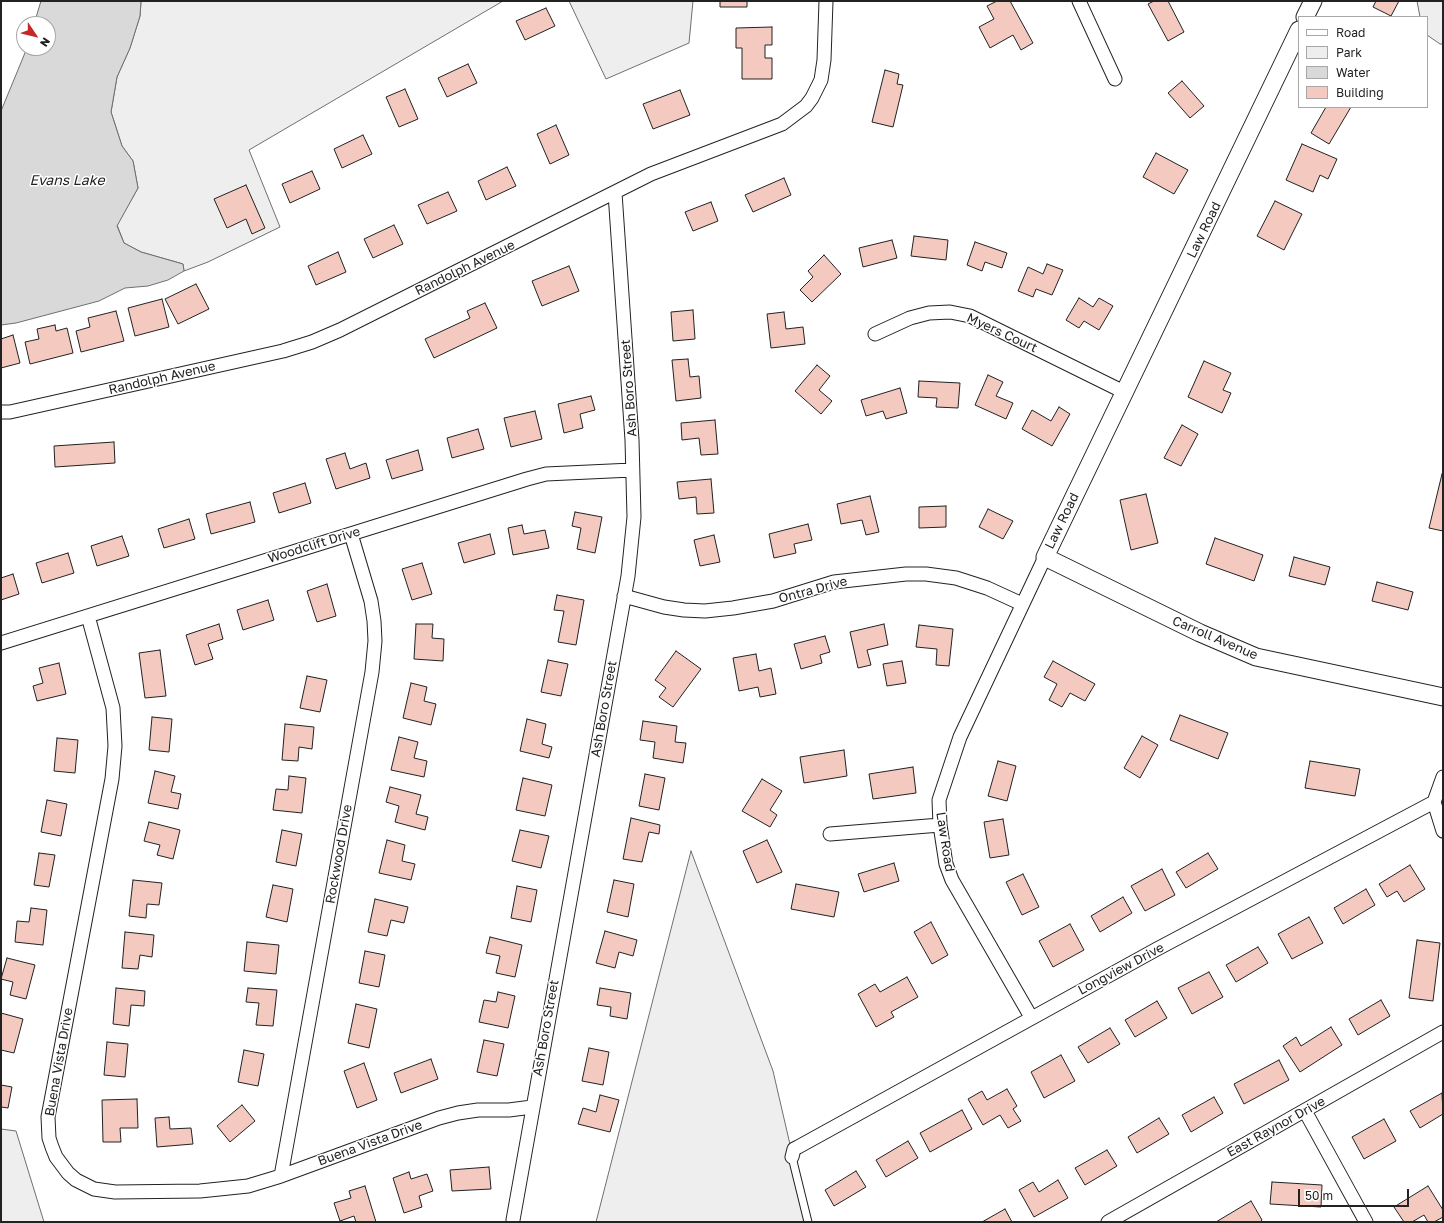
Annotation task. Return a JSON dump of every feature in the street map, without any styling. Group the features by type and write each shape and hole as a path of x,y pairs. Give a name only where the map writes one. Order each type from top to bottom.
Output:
{"street":[{"name":"Randolph Avenue","path":"1,412 18,410 283,351 312,342 340,330 651,174 782,124 799,113 812,98 821,80 824,60 826,1"},
{"path":"1079,1 1115,79"},
{"path":"1306,16 1313,1"},
{"name":"Law Road","path":"1031,1018 952,880 946,864 940,825 939,800 952,756 1022,604 1298,32"},
{"name":"Ash Boro Street","path":"513,1220 624,596 634,517 632,440 615,193"},
{"name":"Myers Court","path":"875,334 910,318 929,313 950,312 970,316 1124,392"},
{"name":"Woodclift Drive","path":"1,643 526,479 546,474 632,470"},
{"name":"Rockwood Drive","path":"281,1176 372,672 375,641 371,601 351,534"},
{"name":"Carroll Avenue","path":"1045,556 1200,633 1256,657 1443,697"},
{"name":"Ontra Drive","path":"624,596 664,607 705,611 773,601 834,582 906,574 926,574 956,578 987,588 1022,604"},
{"name":"Buena Vista Drive","path":"88,616 113,708 115,746 111,786 48,1117 49,1138 52,1147 56,1157 68,1173 85,1185 104,1191 200,1191 248,1186 281,1176 439,1118 478,1110 509,1110 532,1107"},
{"path":"1443,777 1434,802 1443,831"},
{"name":"Longview Drive","path":"792,1158 794,1150 798,1146 1031,1018 1434,802"},
{"path":"830,834 940,825"},
{"name":"East Raynor Drive","path":"1108,1222 1443,1032"},
{"path":"1304,1111 1366,1222"}],"lane":[{"path":"792,1158 808,1222"}],"green space":[{"path":"141,1 503,1 249,150 280,227 208,262 184,271 183,264 141,252 124,243 117,225 138,188 133,161 122,146 111,112 117,77 130,48 140,16"},
{"path":"569,1 693,1 689,43 606,79"},
{"path":"1417,1 1443,1 1443,44 1440,44 1428,36 1428,16 1420,16"},
{"path":"691,851 773,1071 808,1222 596,1222"},
{"path":"1,1129 16,1131 44,1222 1,1222"}],"water":[{"name":"Evans Lake","path":"41,1 141,1 140,16 130,48 117,77 111,112 122,146 133,161 138,188 117,226 124,243 141,252 183,264 184,271 168,280 148,286 125,288 99,301 16,323 1,325 1,111 24,56 56,56 56,16 36,16"}],"building":[{"path":"720,1 747,1 747,7 720,7"},
{"path":"997,1 1010,1 1033,43 1021,50 1013,35 990,48 979,27 994,19 987,6"},
{"path":"1154,1 1168,1 1184,32 1168,41 1148,4"},
{"path":"1376,1 1399,1 1391,16 1373,7"},
{"path":"546,8 555,26 525,40 516,21"},
{"path":"772,27 772,45 765,45 765,58 772,58 772,79 742,79 742,48 736,48 736,28"},
{"path":"468,64 477,83 447,97 438,78"},
{"path":"885,70 899,74 897,84 903,85 893,127 872,122"},
{"path":"1182,81 1204,106 1190,118 1168,93"},
{"path":"405,89 418,119 399,127 386,97"},
{"path":"680,90 690,115 653,129 643,104"},
{"path":"1325,108 1350,108 1329,144 1311,133"},
{"path":"556,125 569,155 550,164 537,134"},
{"path":"363,135 372,154 342,168 334,149"},
{"path":"1302,144 1337,159 1328,179 1320,175 1313,192 1286,180"},
{"path":"1156,153 1188,170 1174,194 1143,177"},
{"path":"507,167 516,186 486,200 478,181"},
{"path":"312,171 320,189 290,203 282,184"},
{"path":"784,178 791,195 753,212 745,195"},
{"path":"246,185 265,228 252,234 246,219 227,228 214,199"},
{"path":"448,192 457,211 427,224 418,205"},
{"path":"1275,201 1302,214 1284,250 1257,236"},
{"path":"711,202 718,221 693,231 685,212"},
{"path":"394,225 403,244 373,258 364,239"},
{"path":"914,236 948,240 946,260 911,256"},
{"path":"892,240 897,258 863,267 859,248"},
{"path":"975,242 1007,253 1002,268 985,262 982,271 967,265"},
{"path":"338,252 346,272 316,285 308,266"},
{"path":"824,255 841,274 812,302 800,290 813,277 808,271"},
{"path":"1047,264 1063,270 1052,295 1036,289 1033,297 1018,291 1028,267 1043,274"},
{"path":"569,266 579,291 542,306 532,281"},
{"path":"196,284 209,309 178,324 165,299"},
{"path":"1079,298 1093,307 1099,298 1113,306 1099,330 1084,321 1079,328 1066,320"},
{"path":"162,299 169,327 135,336 128,308"},
{"path":"485,303 497,328 434,358 425,339 470,318 467,311"},
{"path":"693,310 695,339 673,341 671,312"},
{"path":"116,311 124,341 81,352 76,331 90,327 88,318"},
{"path":"784,312 786,329 803,327 805,344 771,348 767,314"},
{"path":"55,325 56,331 67,328 73,353 30,364 25,342 39,339 37,329"},
{"path":"13,335 20,363 1,368 1,339"},
{"path":"688,359 690,377 699,376 701,398 676,401 672,360"},
{"path":"1204,361 1231,373 1223,390 1231,393 1222,413 1188,397"},
{"path":"817,365 830,376 819,390 832,401 821,414 795,391"},
{"path":"988,375 1003,382 996,396 1013,403 1006,419 975,405"},
{"path":"919,381 960,383 958,408 936,407 937,398 918,397"},
{"path":"900,388 907,413 886,419 883,411 866,416 861,400"},
{"path":"591,396 595,410 580,414 583,428 564,433 558,404"},
{"path":"1059,407 1070,414 1052,446 1022,429 1032,410 1051,421"},
{"path":"535,411 542,439 511,447 504,418"},
{"path":"715,420 718,454 701,455 699,438 682,440 681,423"},
{"path":"1182,425 1198,434 1181,466 1164,458"},
{"path":"478,429 484,449 452,458 447,438"},
{"path":"114,442 115,463 55,467 54,446"},
{"path":"418,450 423,470 392,479 386,460"},
{"path":"345,453 350,469 366,463 370,478 336,489 326,459"},
{"path":"1443,474 1443,531 1429,528"},
{"path":"711,479 714,513 697,514 696,497 679,499 677,482"},
{"path":"305,483 311,503 279,513 273,493"},
{"path":"1146,494 1158,543 1131,550 1120,500"},
{"path":"870,496 879,532 866,535 862,520 841,524 837,504"},
{"path":"250,502 255,522 211,534 206,514"},
{"path":"946,506 946,527 919,528 919,507"},
{"path":"988,509 1013,521 1003,539 979,527"},
{"path":"575,512 602,517 595,553 577,549 581,528 572,526"},
{"path":"189,519 195,539 164,548 158,529"},
{"path":"808,524 812,540 794,544 796,553 774,558 769,534"},
{"path":"522,525 524,534 545,530 549,548 513,555 508,528"},
{"path":"490,534 495,554 464,563 458,543"},
{"path":"714,535 720,562 700,566 694,540"},
{"path":"122,536 129,556 97,566 91,546"},
{"path":"1215,538 1263,555 1254,581 1206,564"},
{"path":"68,553 74,573 42,583 36,563"},
{"path":"1294,557 1330,567 1325,585 1289,576"},
{"path":"422,563 432,594 412,600 402,569"},
{"path":"13,574 19,594 1,600 1,578"},
{"path":"1377,582 1413,592 1408,610 1372,601"},
{"path":"327,584 336,616 317,622 307,591"},
{"path":"557,595 584,600 576,645 558,642 564,611 554,610"},
{"path":"268,600 274,620 243,630 237,610"},
{"path":"219,624 223,639 208,644 213,659 195,665 186,635"},
{"path":"416,624 433,624 432,638 444,639 443,661 414,659"},
{"path":"884,624 888,645 867,650 871,665 858,668 850,632"},
{"path":"919,625 953,629 949,666 936,665 937,649 916,647"},
{"path":"825,636 830,652 820,655 822,663 801,669 794,644"},
{"path":"160,650 166,696 145,698 139,653"},
{"path":"676,651 701,669 673,707 659,697 666,688 655,680"},
{"path":"756,654 759,671 771,668 776,694 760,697 758,687 739,691 733,658"},
{"path":"548,660 568,664 561,696 541,692"},
{"path":"902,661 906,683 887,686 883,664"},
{"path":"1053,661 1095,684 1085,701 1070,693 1062,707 1049,700 1057,684 1044,677"},
{"path":"59,663 66,694 37,701 33,686 43,683 39,668"},
{"path":"307,676 327,680 320,712 300,708"},
{"path":"411,683 427,687 424,701 436,704 431,725 403,718"},
{"path":"1180,715 1228,733 1218,759 1170,740"},
{"path":"152,717 172,719 169,752 149,750"},
{"path":"527,719 546,724 542,744 552,747 549,758 520,751"},
{"path":"643,721 677,726 675,742 686,743 683,763 653,758 655,742 640,740"},
{"path":"285,724 314,727 312,749 299,747 298,761 282,760"},
{"path":"1142,736 1158,745 1140,778 1124,768"},
{"path":"399,737 418,742 414,758 427,761 424,777 391,770"},
{"path":"57,738 78,740 75,773 54,771"},
{"path":"844,750 847,776 804,783 800,757"},
{"path":"998,761 1016,766 1007,801 988,796"},
{"path":"1310,761 1360,769 1355,796 1305,788"},
{"path":"913,767 916,793 873,799 869,774"},
{"path":"155,771 175,776 171,792 181,794 178,809 148,803"},
{"path":"645,774 665,778 659,810 639,806"},
{"path":"289,776 306,778 302,813 273,810 276,789 288,790"},
{"path":"523,778 552,785 545,816 516,810"},
{"path":"762,779 782,791 770,810 777,815 770,827 742,811"},
{"path":"390,787 421,795 416,814 428,817 425,830 395,822 399,806 386,802"},
{"path":"47,800 67,804 61,836 41,832"},
{"path":"631,818 660,825 659,834 649,832 642,862 623,859"},
{"path":"1003,819 1009,855 990,858 984,822"},
{"path":"149,822 180,830 173,859 157,855 160,845 144,841"},
{"path":"282,830 302,834 296,866 276,862"},
{"path":"520,830 549,836 541,868 512,861"},
{"path":"387,840 405,845 402,861 415,864 411,880 379,873"},
{"path":"767,840 782,872 757,883 743,851"},
{"path":"39,853 55,855 49,887 34,885"},
{"path":"1208,853 1218,869 1186,888 1176,872"},
{"path":"894,863 899,881 864,892 858,874"},
{"path":"1410,865 1425,889 1404,902 1397,891 1387,897 1379,884"},
{"path":"1162,869 1175,895 1145,911 1131,886"},
{"path":"1023,874 1039,907 1022,915 1006,882"},
{"path":"133,880 162,883 159,905 147,904 146,918 129,916"},
{"path":"614,880 634,884 628,917 607,912"},
{"path":"796,884 839,892 834,917 791,909"},
{"path":"273,885 293,889 287,922 266,917"},
{"path":"517,886 537,890 531,922 511,918"},
{"path":"1366,889 1375,905 1343,924 1334,908"},
{"path":"1123,897 1132,913 1100,932 1091,916"},
{"path":"375,899 408,907 404,923 391,920 387,936 368,932"},
{"path":"31,908 47,910 43,945 15,942 17,921 29,922"},
{"path":"1309,917 1323,943 1292,959 1278,934"},
{"path":"931,922 948,955 932,964 914,932"},
{"path":"1070,924 1084,950 1053,967 1039,941"},
{"path":"605,931 637,940 633,956 619,952 615,968 596,963"},
{"path":"125,932 154,935 152,957 140,955 138,969 122,968"},
{"path":"490,937 522,945 515,977 496,973 500,956 486,953"},
{"path":"1417,940 1440,943 1433,1001 1409,998"},
{"path":"247,942 279,945 276,974 244,971"},
{"path":"1258,947 1268,963 1236,982 1226,965"},
{"path":"365,951 385,955 379,987 359,983"},
{"path":"7,958 35,965 26,999 10,995 13,982 1,979"},
{"path":"1209,972 1223,997 1192,1014 1178,988"},
{"path":"907,977 918,997 891,1012 894,1017 876,1027 858,994 875,984 880,992"},
{"path":"116,988 145,991 144,1006 131,1005 129,1026 113,1024"},
{"path":"248,988 277,990 273,1026 256,1025 259,1003 246,1002"},
{"path":"600,988 631,993 627,1019 610,1016 611,1007 597,1005"},
{"path":"498,992 515,996 508,1028 479,1022 484,1000 496,1002"},
{"path":"1381,1000 1390,1016 1358,1035 1349,1019"},
{"path":"1157,1001 1167,1018 1135,1037 1125,1020"},
{"path":"356,1004 377,1009 369,1048 348,1043"},
{"path":"1,1013 23,1019 14,1053 1,1050"},
{"path":"1331,1027 1342,1045 1300,1072 1283,1046 1296,1037 1301,1046"},
{"path":"1110,1028 1120,1044 1088,1063 1078,1047"},
{"path":"484,1040 504,1044 497,1076 477,1072"},
{"path":"107,1042 128,1044 125,1077 104,1075"},
{"path":"589,1048 609,1052 603,1085 582,1081"},
{"path":"244,1050 264,1054 258,1086 238,1082"},
{"path":"1061,1055 1075,1081 1044,1098 1031,1072"},
{"path":"431,1059 438,1079 401,1093 394,1073"},
{"path":"1279,1060 1289,1080 1244,1104 1234,1084"},
{"path":"364,1063 377,1100 357,1108 344,1071"},
{"path":"1,1085 12,1087 8,1108 1,1107"},
{"path":"1007,1089 1017,1106 1013,1109 1021,1121 1008,1128 1000,1115 983,1125 968,1099 982,1091 987,1100"},
{"path":"1442,1093 1443,1114 1420,1128 1410,1111"},
{"path":"600,1095 619,1100 610,1132 578,1124 583,1108 596,1112"},
{"path":"1214,1097 1223,1113 1191,1132 1182,1115"},
{"path":"137,1099 138,1128 120,1128 121,1142 103,1142 102,1100"},
{"path":"242,1105 255,1121 230,1142 217,1126"},
{"path":"962,1110 972,1129 930,1152 920,1133"},
{"path":"169,1117 170,1129 191,1128 193,1144 157,1147 155,1118"},
{"path":"1159,1118 1169,1134 1137,1153 1128,1137"},
{"path":"1384,1119 1396,1141 1364,1159 1352,1137"},
{"path":"908,1141 918,1158 886,1177 876,1160"},
{"path":"1107,1150 1117,1166 1085,1185 1075,1168"},
{"path":"489,1167 491,1189 452,1191 450,1170"},
{"path":"856,1171 866,1187 834,1206 825,1190"},
{"path":"409,1172 411,1179 427,1174 433,1191 419,1196 422,1207 404,1213 393,1178"},
{"path":"1058,1180 1068,1198 1034,1217 1019,1190 1033,1182 1039,1192"},
{"path":"1272,1182 1322,1185 1321,1207 1270,1204"},
{"path":"365,1186 376,1222 356,1222 354,1216 340,1221 334,1203 351,1198 349,1191"},
{"path":"1428,1186 1443,1210 1443,1217 1434,1222 1428,1222 1424,1215 1412,1222 1404,1222 1394,1207"},
{"path":"1251,1201 1262,1220 1260,1222 1216,1222"},
{"path":"1005,1209 1012,1222 982,1222"}]}
